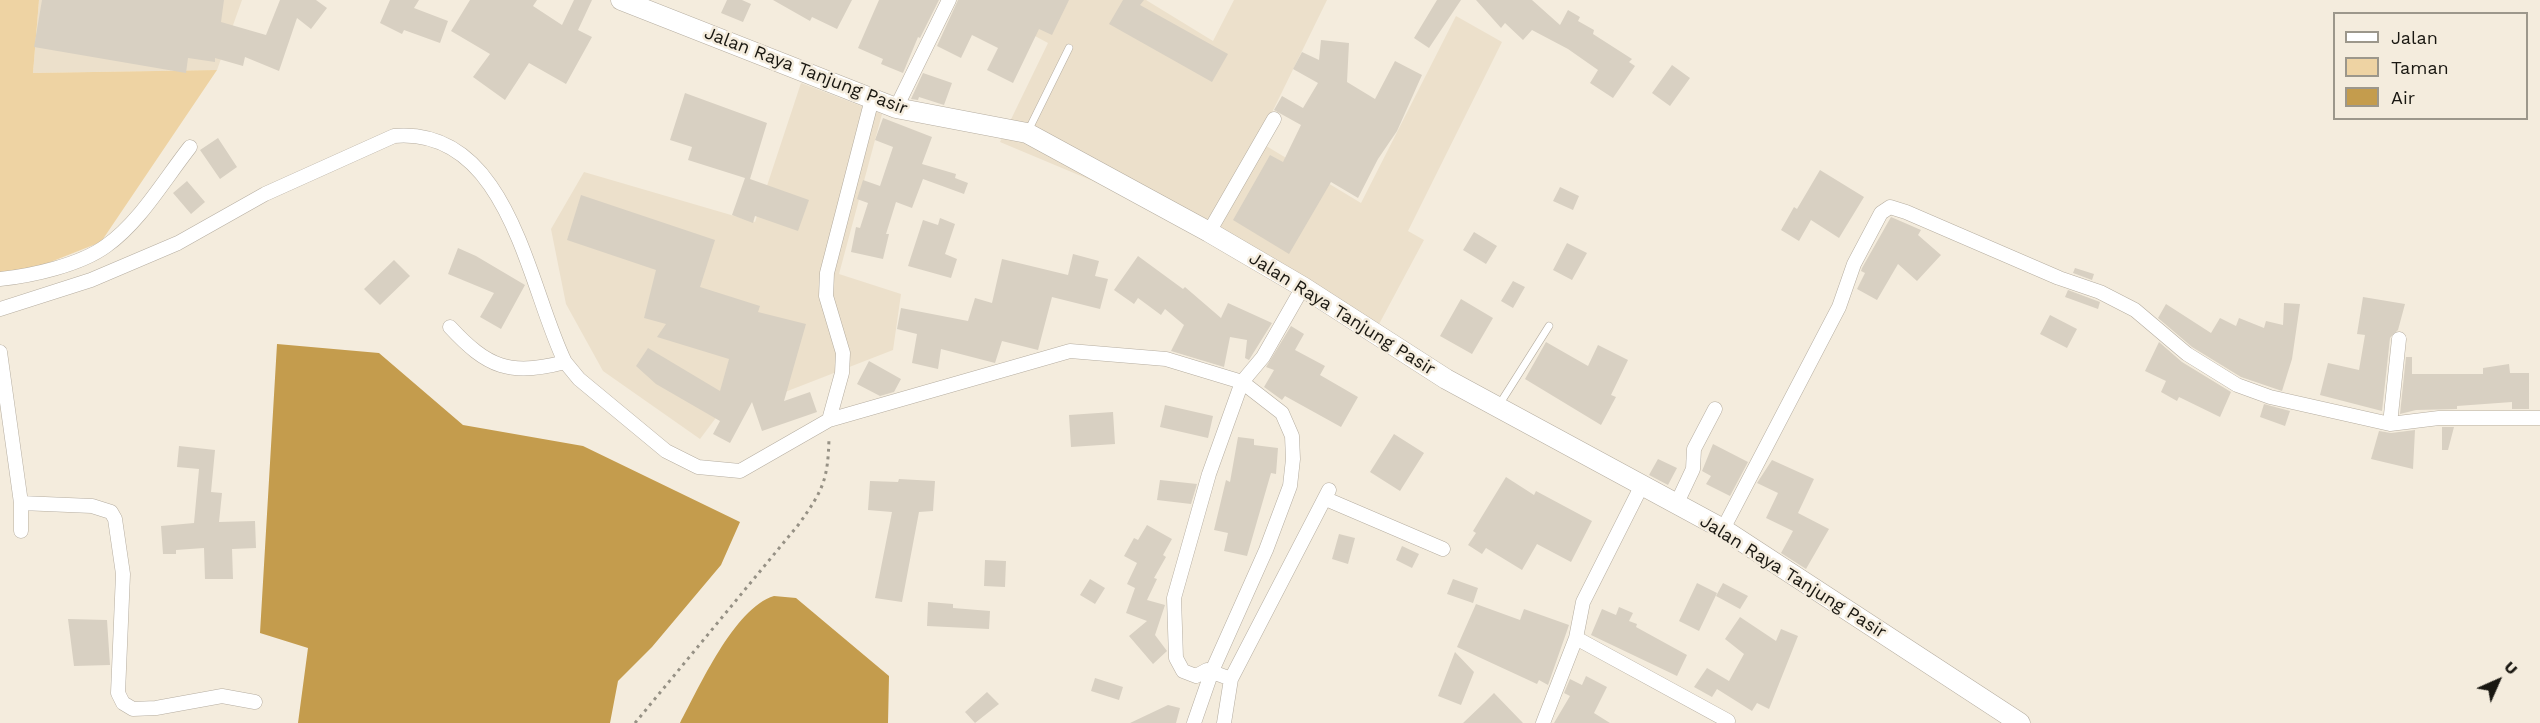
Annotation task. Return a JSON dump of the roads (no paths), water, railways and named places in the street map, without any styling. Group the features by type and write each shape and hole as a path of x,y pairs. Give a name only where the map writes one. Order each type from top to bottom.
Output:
{"street":[{"name":"Jalan Raya Tanjung Pasir","path":"621,0 896,108 1027,133 1209,232 1303,287 1446,379 1641,487 1723,529 2020,723"},
{"path":"896,108 950,0"},
{"path":"831,415 837,394 843,353 826,296 826,273 872,99"},
{"path":"1209,232 1274,119"},
{"path":"0,309 102,275 178,243 266,194 394,136 412,134 433,139 477,167 517,231 565,362 579,379 666,451 698,467 740,471 831,415 1070,351 1166,359 1245,380 1282,413 1292,436 1293,459 1283,509 1221,675 1224,723"},
{"path":"0,279 50,269 92,255 106,247 138,215 190,147"},
{"path":"1723,529 1839,307 1854,264 1881,213 1890,207 2059,279 2100,292 2135,310 2187,354 2237,385 2270,397 2390,423 2439,418 2540,418"},
{"path":"1221,675 1207,670 1196,676 1183,671 1176,658 1174,598 1209,474 1245,380 1263,357 1303,287"},
{"path":"450,327 472,350 487,360 525,370 565,362"},
{"path":"2390,423 2399,339"},
{"path":"0,352 21,503 21,531"},
{"path":"1676,504 1693,469 1694,450 1715,410"},
{"path":"1543,723 1576,638 1583,602 1641,487"},
{"path":"1194,723 1327,494 1443,549"},
{"path":"21,503 92,506 111,512 115,519 123,574 117,693 123,703 133,709 156,708 222,696 255,702"},
{"path":"1576,638 1728,721"}],"lane":[{"path":"1027,133 1069,48"},
{"path":"1498,407 1549,326"}],"water":[{"path":"277,344 379,353 463,425 583,446 740,522 721,565 652,647 618,681 610,723 298,723 308,648 260,633"},
{"path":"774,596 796,598 889,676 888,723 680,723 719,651 732,632 759,603"}]}
